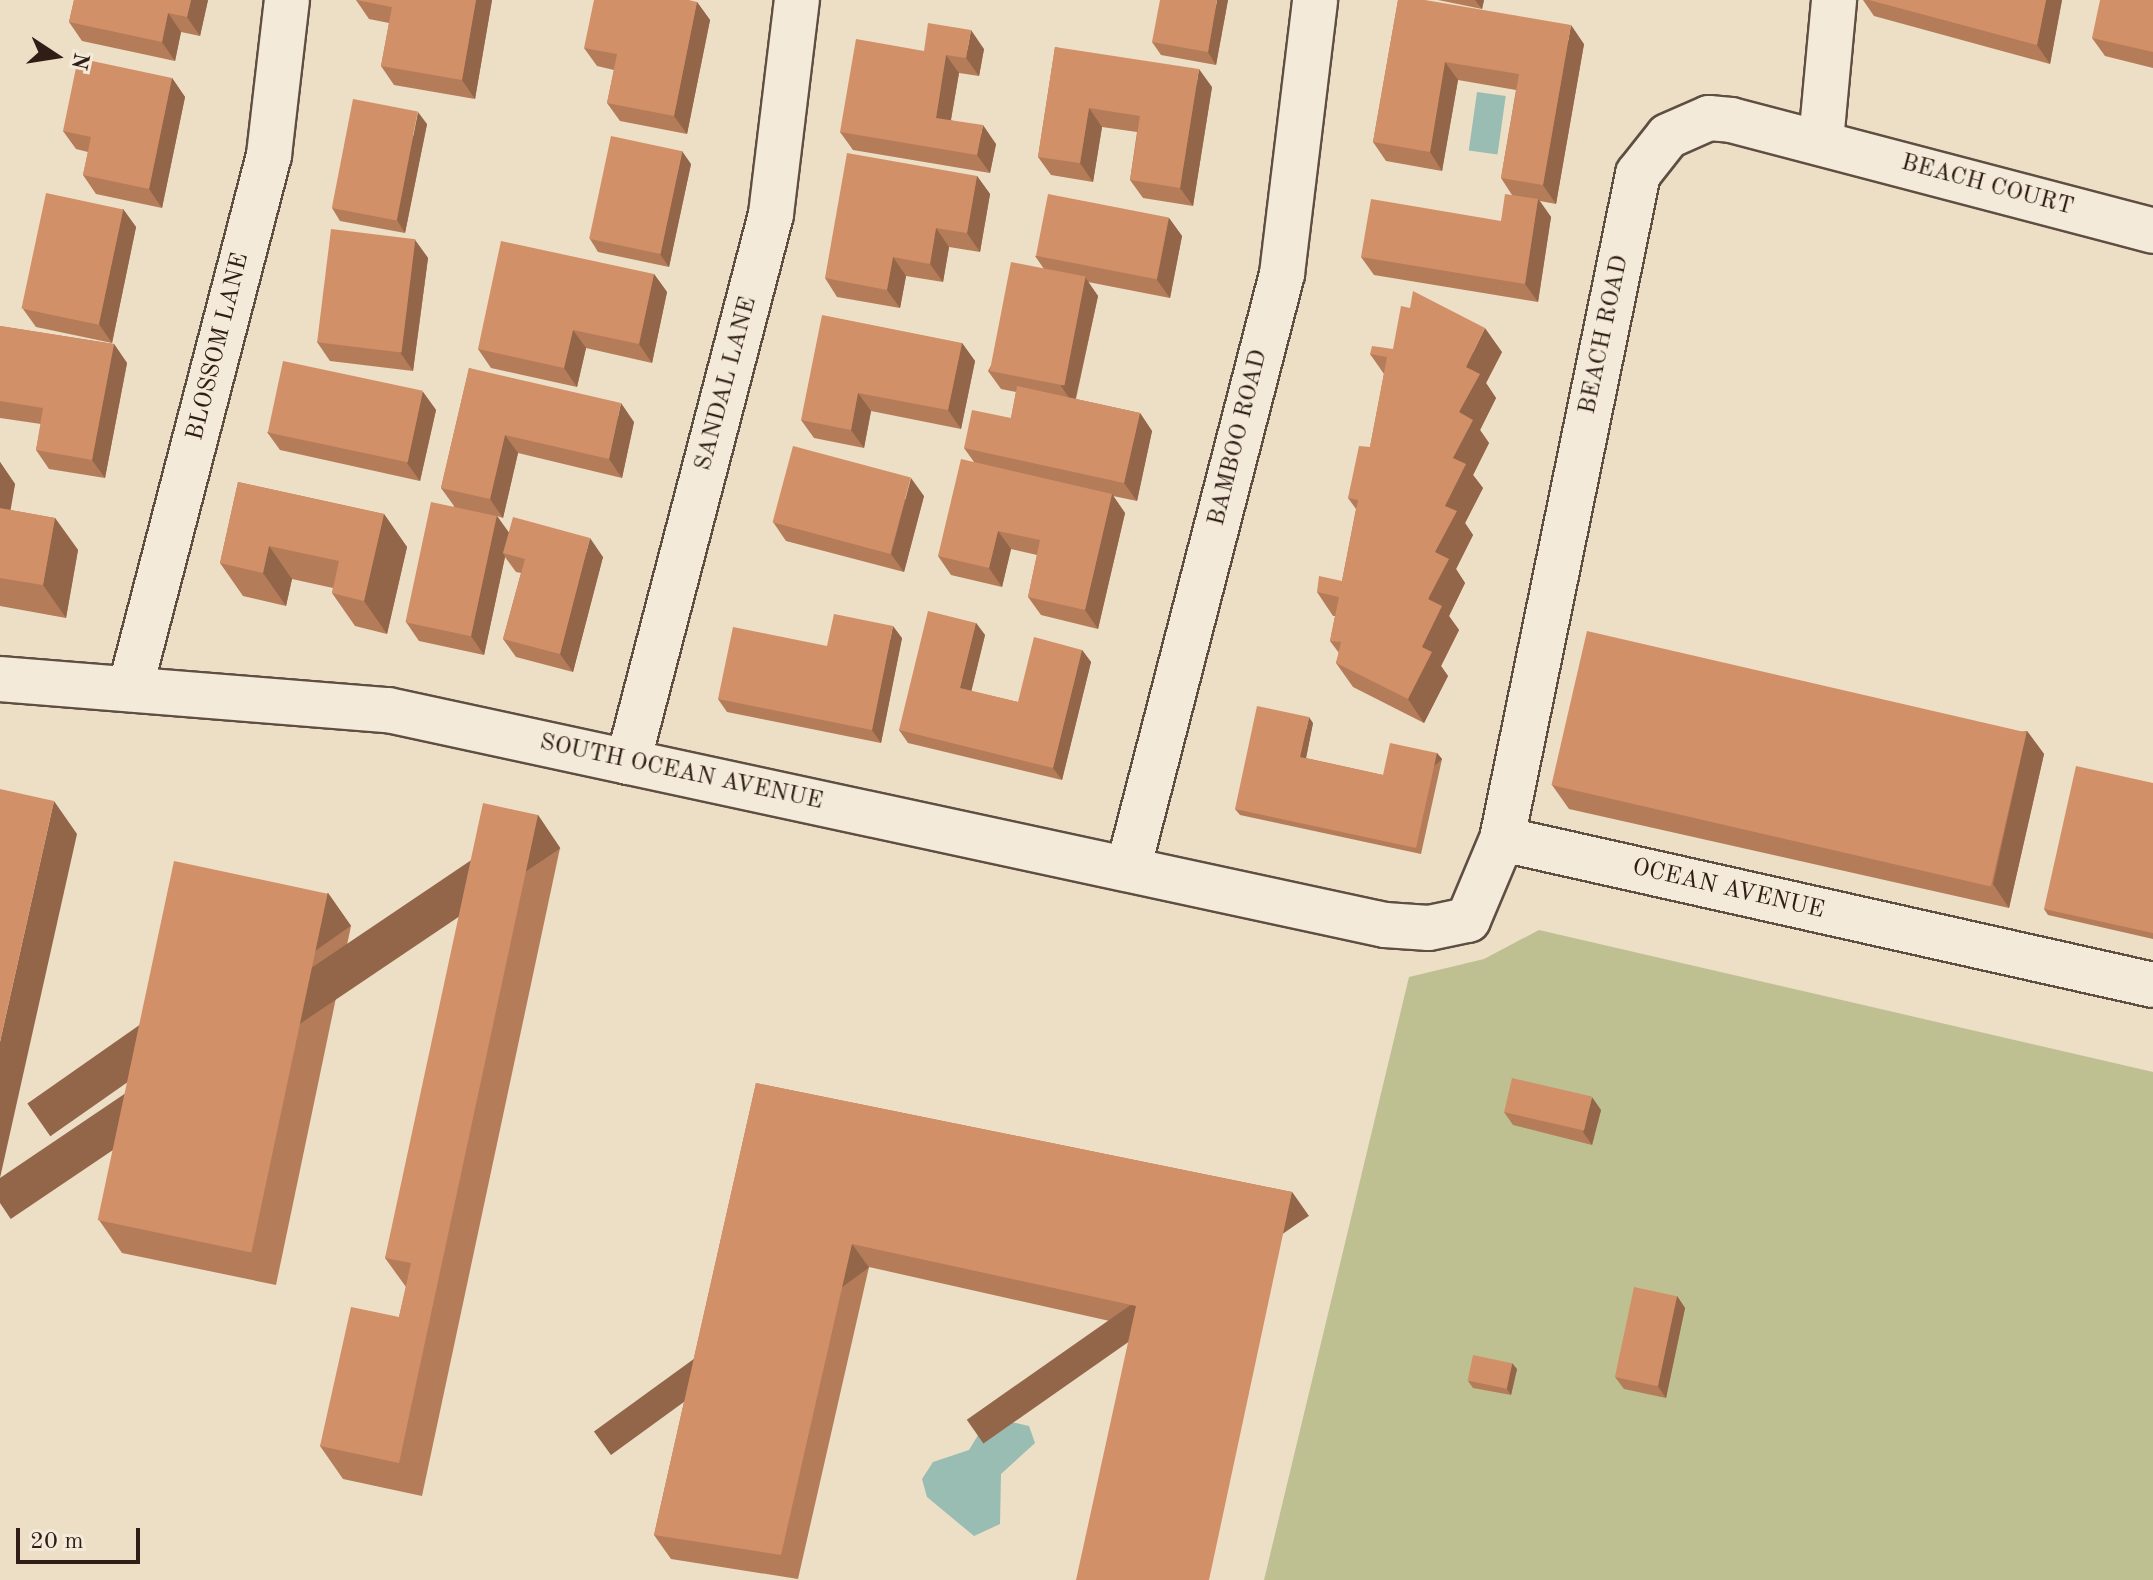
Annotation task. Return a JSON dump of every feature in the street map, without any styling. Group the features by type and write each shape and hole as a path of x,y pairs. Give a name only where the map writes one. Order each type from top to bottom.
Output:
{"street":[{"name":"BLOSSOM LANE","path":"130,689 269,155 287,0"},
{"name":"SANDAL LANE","path":"628,762 771,214 797,0"},
{"name":"BAMBOO ROAD","path":"1128,869 1282,274 1315,0"},
{"path":"1821,141 1833,8"},
{"name":"BEACH ROAD","path":"1502,839 1638,174 1668,136 1709,118 1821,141"},
{"name":"BEACH COURT","path":"1821,141 2153,231"},
{"name":"SOUTH OCEAN AVENUE","path":"0,679 388,710 1354,919 1429,928 1468,920 1502,839"},
{"name":"OCEAN AVENUE","path":"1502,839 2153,985"}],"green space":[{"path":"1539,930 2153,1072 2153,1580 1264,1580 1409,977 1484,959"}],"water":[{"path":"1477,92 1506,96 1498,154 1469,150"},
{"path":"989,1417 1029,1426 1035,1443 1001,1474 1000,1524 974,1536 927,1497 922,1479 933,1462 969,1450"}],"building":[{"path":"74,0 191,0 187,17 168,13 162,42 69,22"},
{"path":"356,0 476,0 462,80 381,66 392,7"},
{"path":"594,0 697,2 674,116 607,103 617,54 584,48"},
{"path":"1160,0 1217,0 1208,52 1152,42"},
{"path":"1398,0 1425,0 1571,25 1543,185 1501,178 1519,74 1445,62 1430,152 1373,142"},
{"path":"1869,0 2046,0 2037,45"},
{"path":"2100,0 2153,0 2153,52 2092,38"},
{"path":"928,23 971,30 966,58 946,55 936,118 983,125 977,155 840,132 856,39 924,51"},
{"path":"1055,47 1199,69 1180,188 1130,180 1140,116 1089,108 1080,163 1038,157"},
{"path":"78,58 172,78 149,189 83,175 91,137 63,131"},
{"path":"353,99 418,112 397,221 332,208"},
{"path":"611,136 682,151 661,254 589,239"},
{"path":"847,153 977,176 967,233 936,228 930,264 893,257 887,290 825,278"},
{"path":"46,193 123,209 99,325 21,308"},
{"path":"1048,194 1169,217 1157,279 1036,256"},
{"path":"1505,194 1538,199 1525,284 1361,257 1371,199 1501,221"},
{"path":"331,229 415,239 401,353 317,342"},
{"path":"501,241 654,274 639,344 573,330 564,368 478,349"},
{"path":"1011,262 1086,277 1064,385 990,371"},
{"path":"1413,291 1485,328 1466,367 1480,374 1459,412 1473,420 1453,458 1466,464 1445,506 1457,511 1435,552 1449,559 1428,599 1442,606 1422,647 1432,652 1408,699 1336,663 1341,642 1330,641 1339,597 1317,592 1319,576 1342,581 1358,500 1348,498 1359,446 1370,447 1387,357 1370,354 1372,346 1393,349 1401,306 1410,308"},
{"path":"822,315 962,343 948,410 858,393 851,430 801,420"},
{"path":"0,326 114,344 92,460 36,450 43,408 0,401"},
{"path":"283,361 423,391 408,462 268,432"},
{"path":"469,368 621,403 609,459 505,435 490,499 441,488"},
{"path":"1017,386 1140,413 1124,483 964,448 972,410 1011,418"},
{"path":"793,446 911,478 890,554 773,522"},
{"path":"961,459 1112,494 1085,610 1028,597 1040,540 998,531 989,568 938,556"},
{"path":"238,482 384,514 364,601 332,593 339,561 269,546 263,573 220,563"},
{"path":"431,502 497,516 471,636 405,622"},
{"path":"0,508 55,518 43,585 0,578"},
{"path":"513,517 590,538 560,654 503,639 525,559 503,553"},
{"path":"928,611 976,623 960,688 1018,702 1034,637 1082,650 1053,768 899,730"},
{"path":"834,614 893,626 872,730 718,699 733,627 827,646"},
{"path":"1587,631 2026,732 1991,886 1551,785"},
{"path":"1257,706 1309,717 1300,757 1383,775 1390,743 1437,753 1416,848 1235,809"},
{"path":"2076,766 2153,783 2153,933 2044,909"},
{"path":"0,789 54,801 0,1042"},
{"path":"483,803 538,815 399,1463 320,1446 351,1307 399,1317 411,1263 385,1258"},
{"path":"174,861 328,894 251,1253 98,1220"},
{"path":"1512,1078 1592,1096 1584,1131 1504,1112"},
{"path":"756,1083 1292,1192 1209,1580 1076,1580 1136,1306 852,1244 781,1555 654,1535"},
{"path":"1634,1287 1677,1296 1658,1386 1615,1377"},
{"path":"1473,1355 1512,1363 1507,1389 1468,1380"}]}
